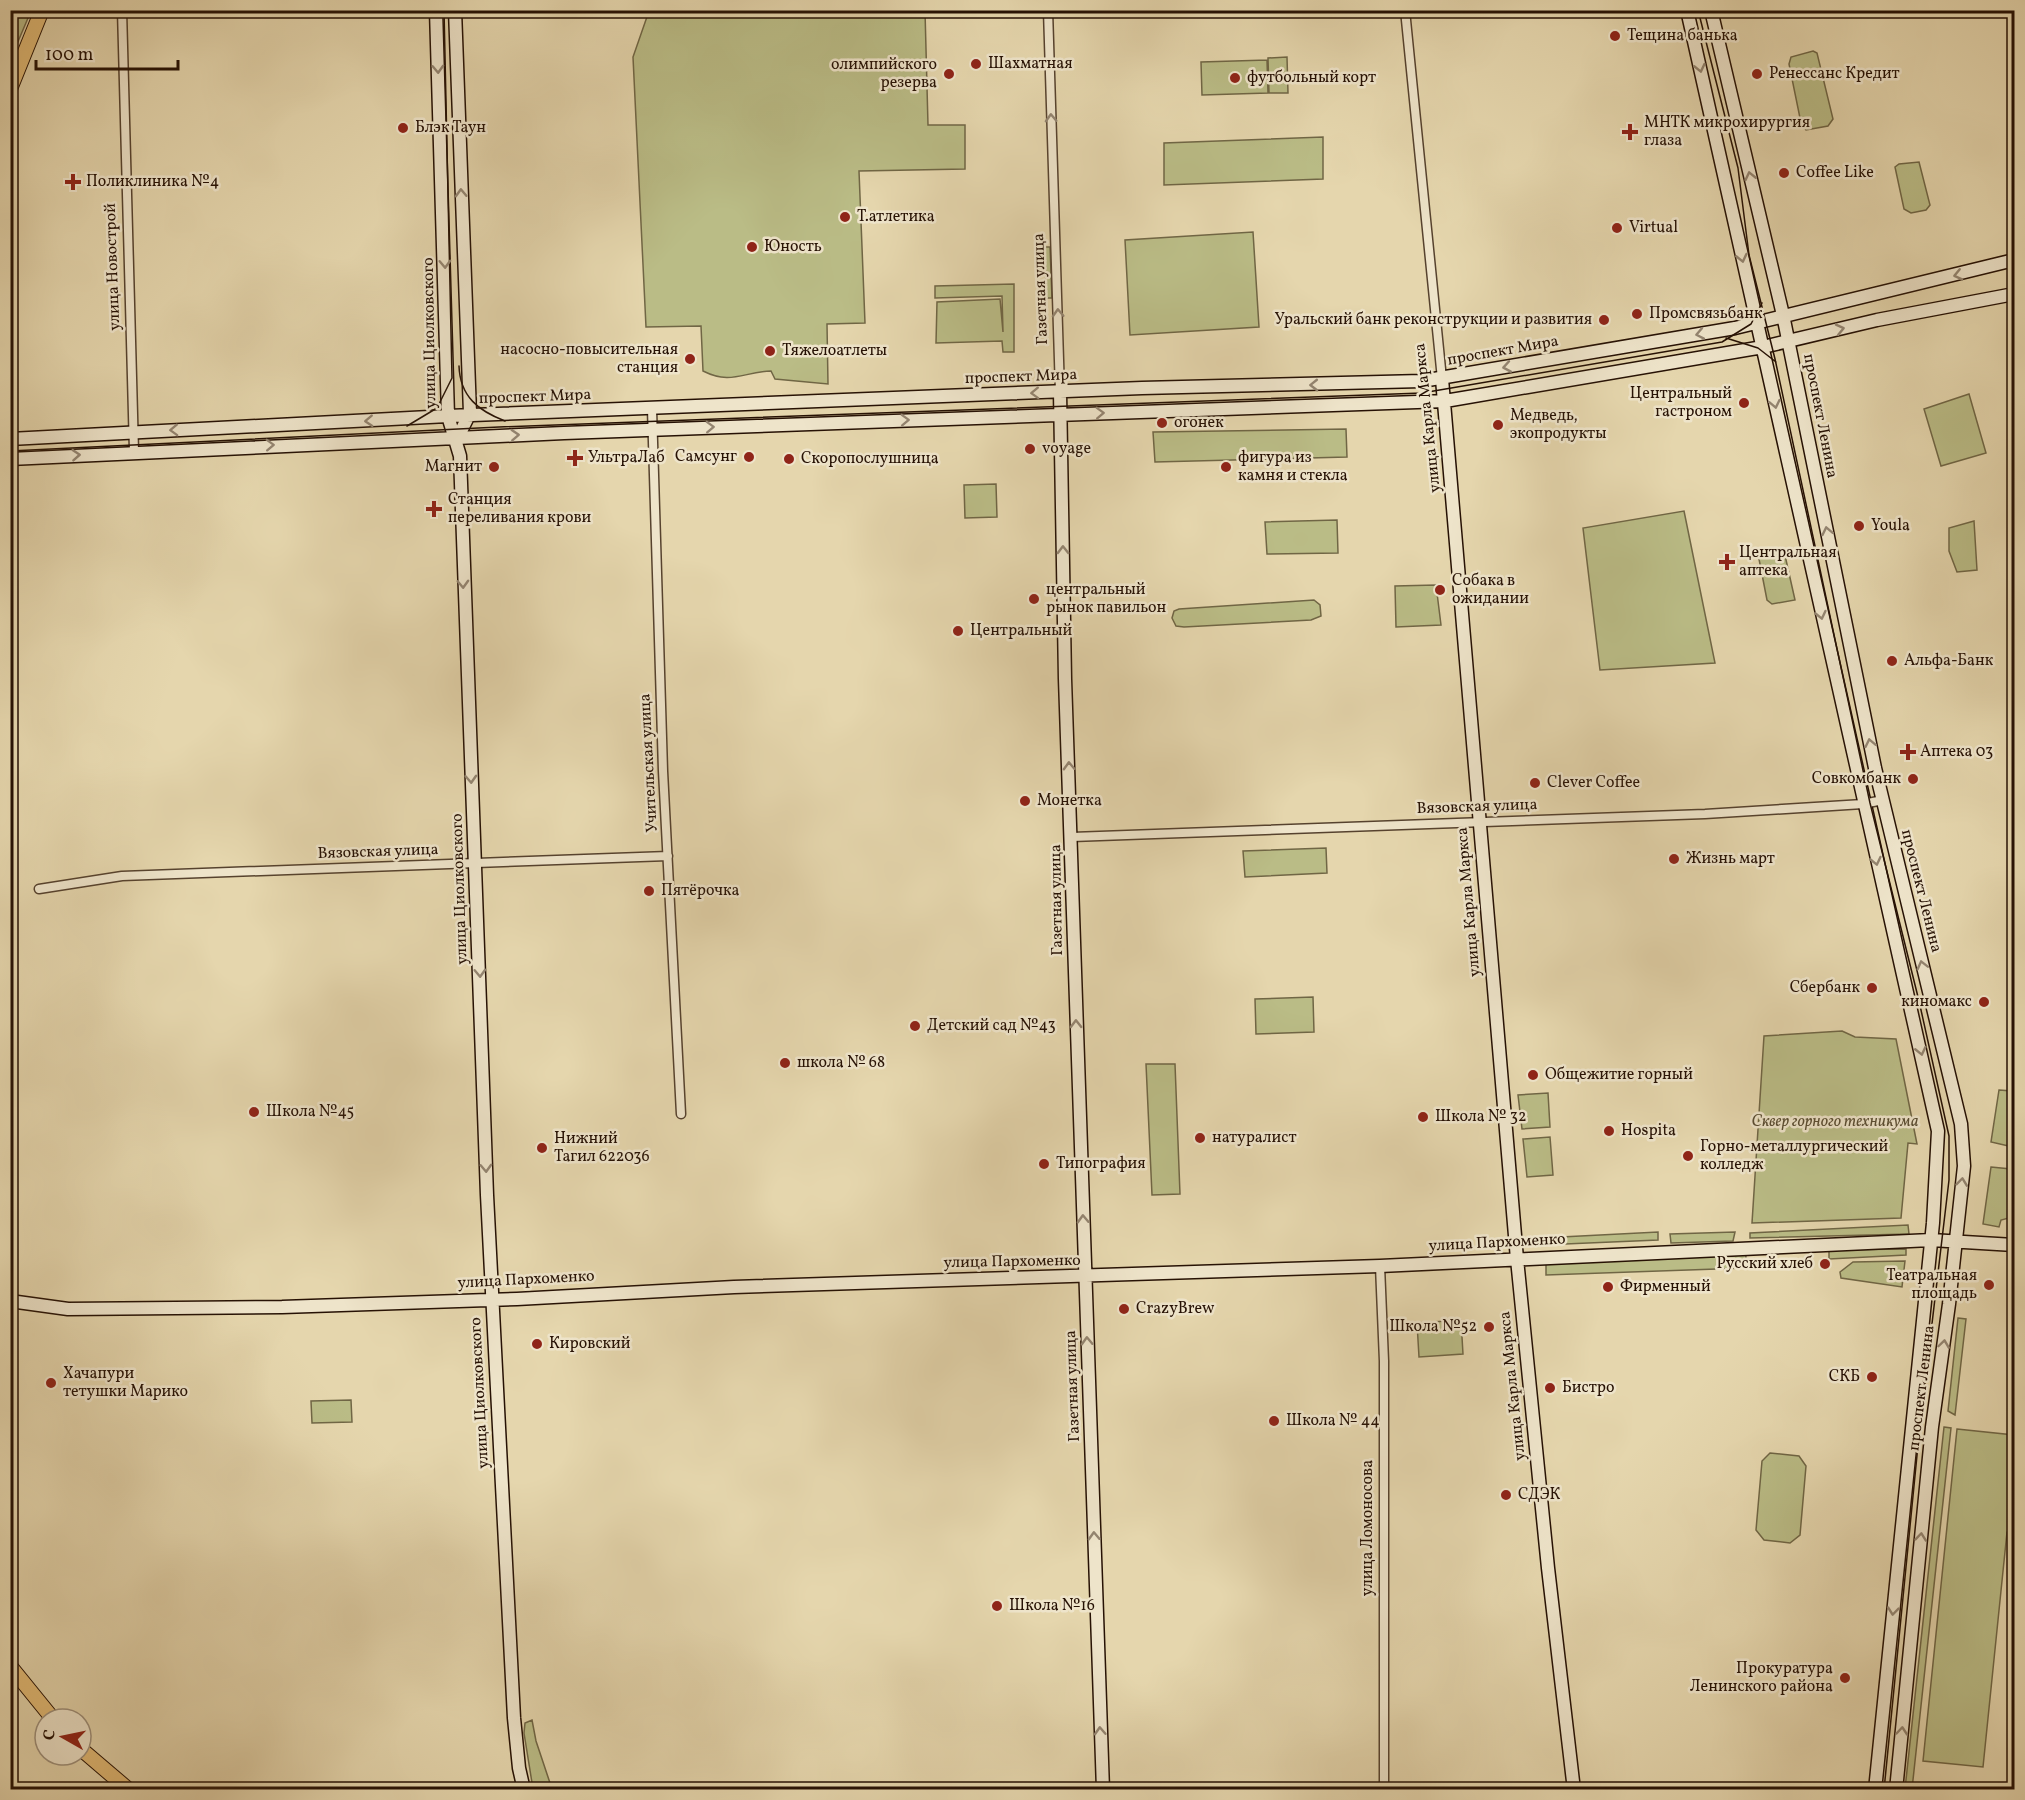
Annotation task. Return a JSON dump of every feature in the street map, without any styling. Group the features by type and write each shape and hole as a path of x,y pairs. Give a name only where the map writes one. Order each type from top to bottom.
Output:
{"main road":[{"path":"10,89 42,10"},
{"path":"36,26 49,10"},
{"name":"улица Циолковского","path":"436,10 448,416 457,439 460,456 492,1299 519,1768 524,1790"},
{"path":"455,10 470,416 457,439"},
{"name":"проспект Ленина","path":"1687,10 1938,1131 1939,1153 1931,1240 1875,1790"},
{"name":"проспект Ленина","path":"1711,10 1783,315 1883,800 1961,1124 1964,1166 1932,1427 1896,1790"},
{"name":"проспект Мира","path":"13,439 448,416 1060,392 1362,384 1442,379 1757,322 2014,260"},
{"path":"14,459 135,451 653,429 1445,401 1762,347 2014,294"},
{"name":"улица Карла Маркса","path":"1442,379 1517,1259 1548,1568 1574,1790"},
{"name":"Газетная улица","path":"1060,392 1065,679 1103,1790"},
{"name":"улица Пархоменко","path":"10,1301 68,1309 216,1309 723,1288 1380,1266 1931,1240 2014,1245"},
{"path":"10,1666 43,1707"},
{"path":"93,1759 129,1790"},
{"name":"улица Циолковского","path":"515,1790 519,1768"}],"street":[{"name":"улица Новострой","path":"122,10 135,451"},
{"name":"Газетная улица","path":"1048,10 1060,392"},
{"name":"улица Карла Маркса","path":"1405,10 1442,379"},
{"name":"Учительская улица","path":"652,409 681,1114"},
{"name":"Вязовская улица","path":"1072,837 1479,822 1863,804 1883,800"},
{"name":"Вязовская улица","path":"39,890 122,876 669,856"},
{"name":"улица Ломоносова","path":"1380,1266 1384,1361 1384,1790"}],"green space":[{"path":"10,11 31,11 11,58"},
{"name":"Юность","path":"649,11 925,11 928,125 965,125 965,169 859,171 865,323 827,324 828,384 775,379 771,371 737,377 713,375 703,371 701,326 646,327 633,57"},
{"path":"1813,51 1817,53 1833,119 1828,126 1806,130 1801,123 1789,64 1791,57"},
{"path":"1287,57 1288,93 1269,93 1268,58"},
{"name":"футбольный корт","path":"1267,60 1268,93 1202,95 1201,62"},
{"path":"1323,137 1323,179 1164,185 1164,143"},
{"path":"1919,162 1930,205 1926,210 1911,213 1904,209 1895,167 1899,164"},
{"path":"1253,232 1259,327 1130,335 1125,240"},
{"path":"1045,247 1050,247 1052,298 1046,298"},
{"path":"1014,284 1014,352 1003,352 1002,341 936,343 937,302 1000,299 1003,332 1002,296 935,298 935,286"},
{"path":"1969,394 1986,453 1941,466 1924,409"},
{"path":"1346,429 1347,457 1155,462 1153,432"},
{"path":"996,484 997,517 965,518 964,485"},
{"path":"1684,511 1715,663 1600,670 1583,528"},
{"path":"1337,520 1338,553 1267,554 1265,522"},
{"path":"1974,521 1977,570 1957,572 1949,551 1949,528"},
{"path":"1784,551 1795,600 1772,604 1767,600 1759,559 1765,555"},
{"path":"1436,585 1441,625 1396,627 1395,586"},
{"path":"1314,600 1320,605 1321,616 1311,620 1184,627 1176,626 1172,618 1174,611 1179,609"},
{"path":"1326,848 1327,873 1245,877 1243,851"},
{"path":"1313,997 1314,1032 1256,1034 1255,999"},
{"name":"Сквер горного техникума","path":"1842,1031 1855,1037 1896,1039 1917,1144 1908,1143 1901,1218 1752,1223 1764,1036"},
{"path":"1146,1064 1175,1064 1180,1194 1152,1195"},
{"path":"1999,1090 2012,1091 2014,1096 2013,1147 1991,1142"},
{"path":"1548,1093 1550,1127 1522,1129 1518,1095"},
{"path":"1550,1137 1553,1175 1527,1177 1523,1139"},
{"path":"1991,1167 2011,1169 2014,1175 2014,1213 2009,1213 2009,1218 2001,1220 1999,1227 1983,1224"},
{"path":"1908,1225 1909,1234 1750,1238 1750,1233"},
{"path":"1658,1232 1658,1240 1542,1245 1542,1238"},
{"path":"1735,1232 1733,1241 1671,1243 1670,1234"},
{"path":"1906,1249 1906,1255 1829,1259 1829,1250"},
{"path":"1742,1252 1746,1255 1745,1268 1546,1275 1546,1260"},
{"path":"1905,1261 1902,1287 1841,1278 1840,1272 1853,1262"},
{"path":"1958,1318 1966,1319 1955,1415 1948,1411"},
{"path":"1461,1320 1463,1354 1419,1357 1417,1323"},
{"path":"351,1400 352,1422 312,1423 311,1401"},
{"path":"1944,1427 1951,1428 1912,1789 1905,1789"},
{"path":"1957,1429 2014,1435 2014,1526 2007,1532 1983,1767 1923,1761"},
{"path":"1770,1453 1799,1456 1806,1466 1800,1535 1790,1543 1764,1540 1756,1530 1762,1461"},
{"path":"532,1720 536,1741 552,1789 533,1789 524,1733 525,1723"}],"tram line":[{"path":"407,426 437,408 452,378 444,10"},
{"path":"1698,10 1738,168 1749,255 1775,359 1870,803 1919,1001 1949,1136 1949,1180 1920,1425 1884,1790"},
{"path":"10,451 499,427 1422,393 1722,342 1751,324 1762,303"},
{"path":"1726,338 1758,348 1776,362"},
{"path":"459,366 460,377 467,394 487,413 505,421"}],"place":[{"name":"Тещина банька","path":"1615,36"},
{"name":"Шахматная","path":"976,64"},
{"name":"олимпийского резерва","path":"949,74"},
{"name":"Ренессанс Кредит","path":"1757,74"},
{"name":"футбольный корт","path":"1235,78"},
{"name":"Блэк Таун","path":"403,128"},
{"name":"МНТК микрохирургия глаза","path":"1630,132"},
{"name":"Coffee Like","path":"1784,173"},
{"name":"Поликлиника №4","path":"73,182"},
{"name":"Т.атлетика","path":"845,217"},
{"name":"Virtual","path":"1617,228"},
{"name":"Юность","path":"752,247"},
{"name":"Промсвязьбанк","path":"1637,314"},
{"name":"Уральский банк реконструкции и развития","path":"1604,320"},
{"name":"Тяжелоатлеты","path":"770,351"},
{"name":"насосно-повысительная станция","path":"690,359"},
{"name":"Центральный гастроном","path":"1744,403"},
{"name":"огонек","path":"1162,423"},
{"name":"Медведь, экопродукты","path":"1498,425"},
{"name":"voyage","path":"1030,449"},
{"name":"Самсунг","path":"749,457"},
{"name":"УльтраЛаб","path":"575,458"},
{"name":"Скоропослушница","path":"789,459"},
{"name":"Магнит","path":"494,467"},
{"name":"фигура из камня и стекла","path":"1226,467"},
{"name":"Станция переливания крови","path":"434,509"},
{"name":"Youla","path":"1859,526"},
{"name":"Центральная аптека","path":"1727,562"},
{"name":"Собака в ожидании","path":"1440,590"},
{"name":"центральный рынок павильон","path":"1034,599"},
{"name":"Центральный","path":"958,631"},
{"name":"Альфа-Банк","path":"1892,661"},
{"name":"Аптека 03","path":"1908,752"},
{"name":"Совкомбанк","path":"1913,779"},
{"name":"Clever Coffee","path":"1535,783"},
{"name":"Монетка","path":"1025,801"},
{"name":"Жизнь март","path":"1674,859"},
{"name":"Пятёрочка","path":"649,891"},
{"name":"Сбербанк","path":"1872,988"},
{"name":"киномакс","path":"1984,1002"},
{"name":"Детский сад №43","path":"915,1026"},
{"name":"школа № 68","path":"785,1063"},
{"name":"Общежитие горный","path":"1533,1075"},
{"name":"Школа №45","path":"254,1112"},
{"name":"Школа № 32","path":"1423,1117"},
{"name":"Hospita","path":"1609,1131"},
{"name":"натуралист","path":"1200,1138"},
{"name":"Нижний Тагил 622036","path":"542,1148"},
{"name":"Горно-металлургический колледж","path":"1688,1156"},
{"name":"Типография","path":"1044,1164"},
{"name":"Русский хлеб","path":"1825,1264"},
{"name":"Театральная площадь","path":"1989,1285"},
{"name":"Фирменный","path":"1608,1287"},
{"name":"CrazyBrew","path":"1124,1309"},
{"name":"Школа №52","path":"1489,1327"},
{"name":"Кировский","path":"537,1344"},
{"name":"СКБ","path":"1872,1377"},
{"name":"Хачапури тетушки Марико","path":"51,1383"},
{"name":"Бистро","path":"1550,1388"},
{"name":"Школа № 44","path":"1274,1421"},
{"name":"СДЭК","path":"1506,1495"},
{"name":"Школа №16","path":"997,1606"},
{"name":"Прокуратура Ленинского района","path":"1845,1678"}]}
